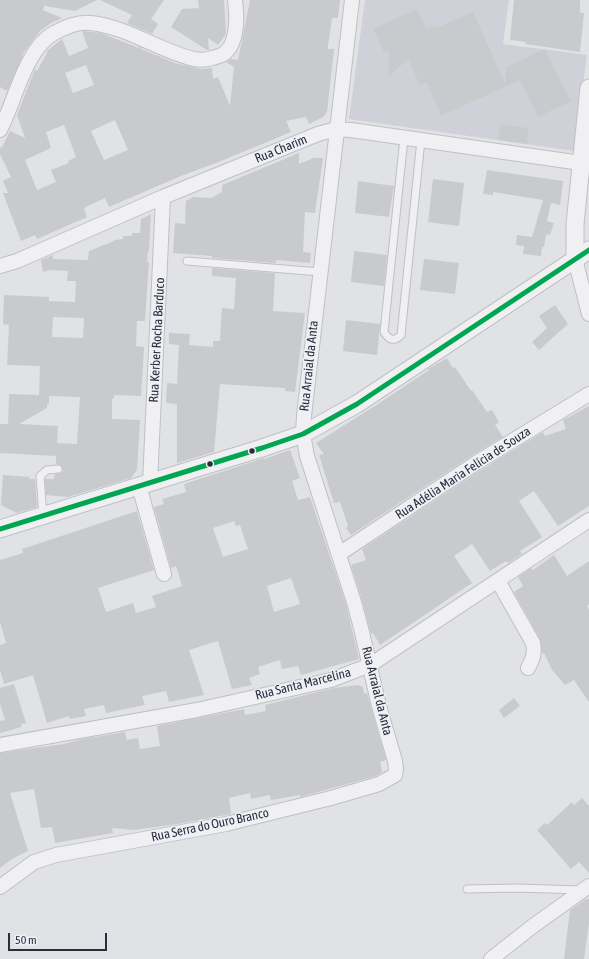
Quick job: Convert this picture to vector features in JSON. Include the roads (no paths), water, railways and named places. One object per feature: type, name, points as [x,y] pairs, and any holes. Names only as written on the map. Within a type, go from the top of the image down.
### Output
[{"type":"street","points":[[0,130],[36,50],[44,39],[54,33],[78,23],[90,22],[104,25],[182,55],[195,59],[207,60],[226,52],[231,43],[237,18],[235,0]]},
{"type":"street","name":"Rua Arraial da Anta","points":[[352,0],[336,129],[303,434],[307,456],[361,628],[390,746]]},
{"type":"street","points":[[589,88],[575,224],[575,259],[589,314]]},
{"type":"street","name":"Rua Charim","points":[[0,266],[18,261],[163,197],[312,136],[336,129],[581,163]]},
{"type":"street","name":"Rua Kerber Rocha Barduco","points":[[163,197],[145,484],[164,574]]},
{"type":"street","points":[[0,529],[303,434],[356,404],[589,250]]},
{"type":"street","name":"Rua Adélia Maria Felícia de Souza","points":[[338,554],[476,463],[589,394]]},
{"type":"street","name":"Rua Santa Marcelina","points":[[0,745],[204,708],[331,680],[370,665],[589,520]]},
{"type":"street","points":[[498,581],[533,643],[535,651],[534,659],[528,668]]},
{"type":"street","name":"Rua Serra do Ouro Branco","points":[[0,887],[34,862],[56,855],[226,824],[331,798],[379,784],[395,775],[396,769],[390,746]]},
{"type":"street","points":[[491,959],[533,926],[586,888]]},
{"type":"lane","points":[[404,138],[384,332],[391,340],[397,339],[401,334],[421,140]]},
{"type":"lane","points":[[187,261],[320,272]]},
{"type":"lane","points":[[43,516],[40,476],[47,470],[58,469]]},
{"type":"lane","points":[[466,890],[586,888]]}]
